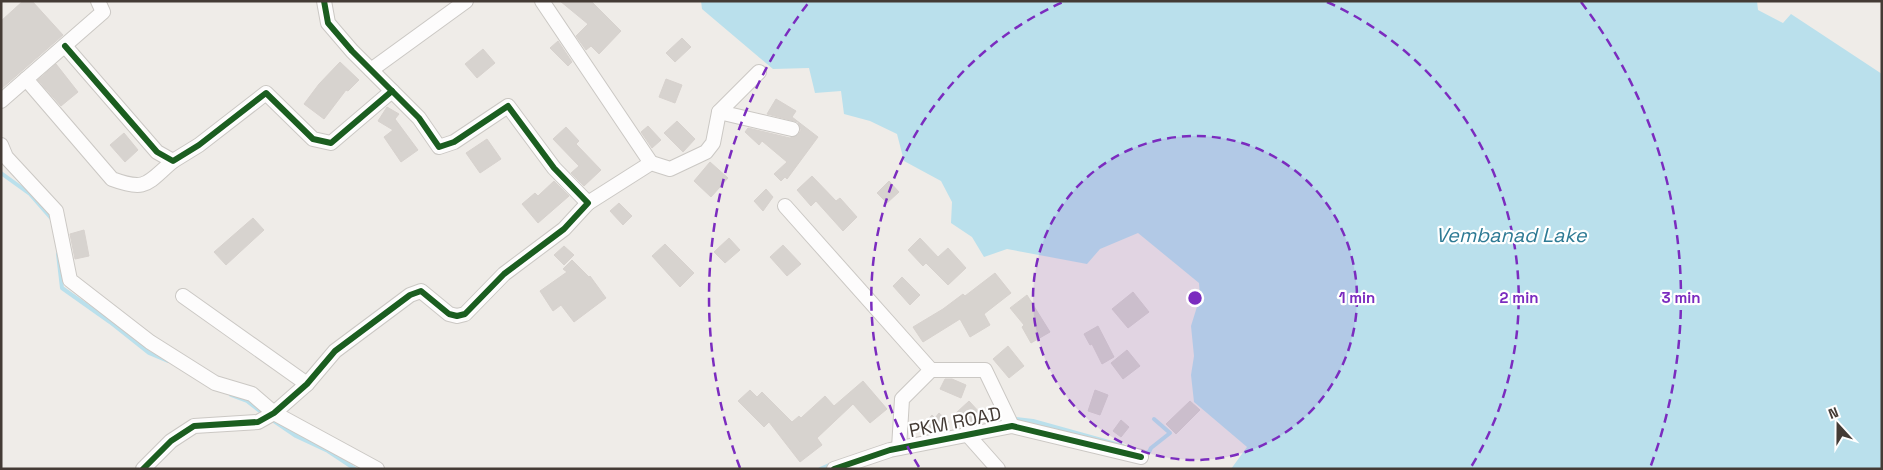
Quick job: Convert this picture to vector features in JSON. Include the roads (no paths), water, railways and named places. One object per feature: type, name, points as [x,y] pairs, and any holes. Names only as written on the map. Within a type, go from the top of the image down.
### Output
[{"type":"street","points":[[1,102],[103,12],[98,1]]},
{"type":"street","points":[[324,1],[328,23],[352,51],[419,118],[439,147],[454,142],[508,106],[554,168],[588,203]]},
{"type":"street","points":[[372,70],[466,1]]},
{"type":"street","points":[[542,1],[651,163],[670,169],[706,152],[713,143],[719,112],[759,72]]},
{"type":"street","points":[[65,46],[157,152],[172,161]]},
{"type":"street","points":[[26,79],[112,179],[130,186],[145,185],[172,161],[199,146],[266,93],[313,139],[331,143],[392,91]]},
{"type":"street","points":[[719,112],[792,129]]},
{"type":"street","points":[[1,145],[6,156],[56,211],[70,280],[150,342],[215,383],[252,394],[274,413],[377,469]]},
{"type":"street","points":[[143,469],[171,441],[194,426],[258,422],[274,413],[307,384],[335,352],[410,295],[421,291],[450,314],[457,316],[465,314],[504,274],[564,229],[588,203],[651,163]]},
{"type":"street","points":[[785,206],[932,370],[985,370],[1012,426]]},
{"type":"street","points":[[183,296],[307,384]]},
{"type":"street","name":"PKM ROAD","points":[[899,448],[902,399],[932,370]]},
{"type":"street","name":"PKM ROAD","points":[[830,468],[899,448],[1012,426],[1141,457]]},
{"type":"street","points":[[968,434],[998,469]]},
{"type":"water","name":"Vembanad Lake","points":[[701,1],[1757,1],[1758,10],[1783,23],[1791,14],[1882,74],[1882,469],[1231,469],[1247,447],[1194,402],[1191,375],[1194,356],[1191,326],[1200,297],[1199,283],[1138,233],[1100,249],[1087,264],[1007,249],[984,257],[972,237],[951,223],[952,202],[941,181],[904,161],[897,134],[870,121],[844,114],[841,91],[815,93],[809,68],[773,69],[702,9]]},
{"type":"waterway","points":[[1,173],[30,194],[51,218]]},
{"type":"waterway","points":[[58,254],[62,288],[149,353],[168,361]]},
{"type":"waterway","points":[[231,395],[247,401],[265,415]]},
{"type":"waterway","points":[[271,419],[296,436],[328,451],[355,469]]},
{"type":"waterway","points":[[988,424],[1005,419]]},
{"type":"waterway","points":[[1016,419],[1033,421],[1123,446]]},
{"type":"waterway","points":[[1144,453],[1149,452],[1151,448],[1170,433],[1154,419]]},
{"type":"waterway","points":[[820,469],[834,463]]}]
